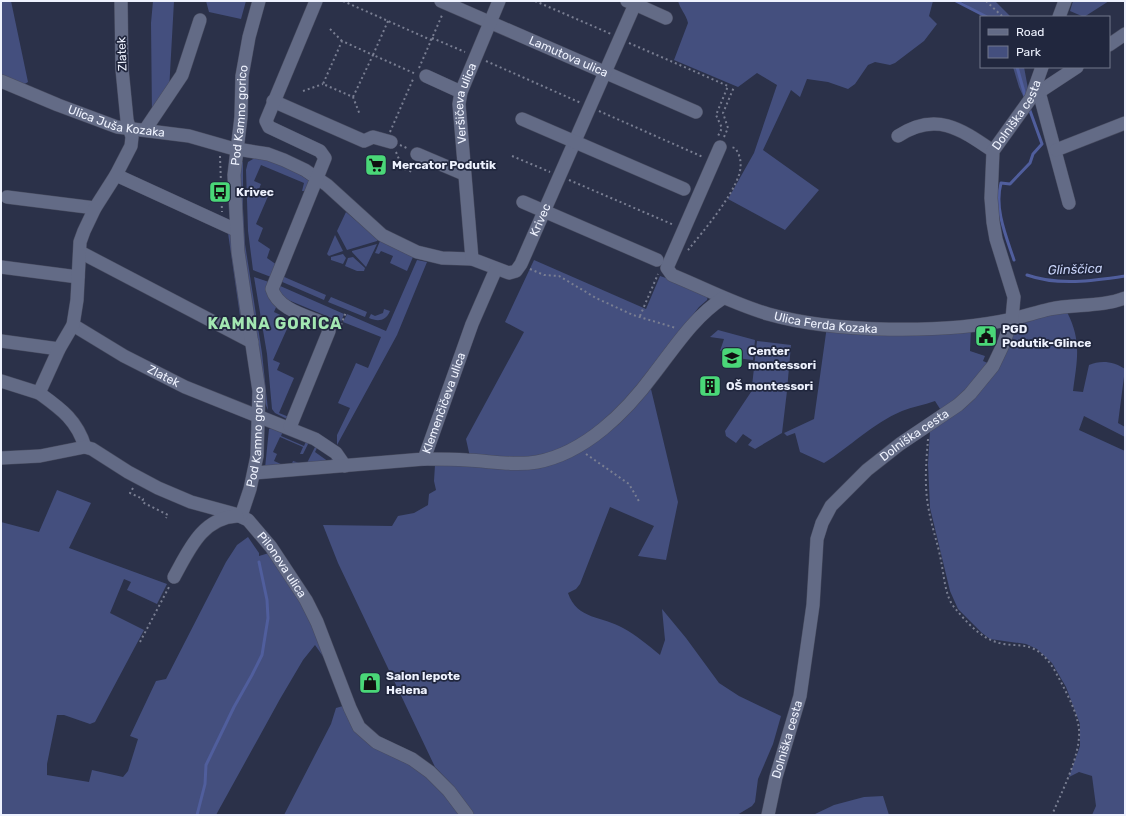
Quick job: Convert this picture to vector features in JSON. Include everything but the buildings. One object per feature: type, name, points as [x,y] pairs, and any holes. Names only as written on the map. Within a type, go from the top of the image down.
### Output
[{"type":"street","name":"Zlatek","points":[[40,393],[58,349],[72,326],[77,300],[80,252],[84,231],[95,208],[116,176],[131,146],[131,130],[127,120],[122,69],[121,1]]},
{"type":"street","name":"Pod Kamno gorico","points":[[241,516],[254,473],[259,440],[260,416],[259,391],[241,277],[234,194],[244,63],[259,1]]},
{"type":"street","points":[[290,427],[329,331],[326,324],[281,304],[274,296],[272,289],[325,162],[325,155],[320,151],[269,127],[266,121],[273,101],[316,1]]},
{"type":"street","name":"Lamutova ulica","points":[[441,1],[696,112]]},
{"type":"street","name":"Veršičeva ulica","points":[[472,259],[459,104],[461,92],[499,1]]},
{"type":"street","points":[[1059,16],[1065,1]]},
{"type":"street","name":"Krivec","points":[[522,264],[606,73],[620,39],[631,3],[666,18]]},
{"type":"street","points":[[146,130],[182,74],[200,20]]},
{"type":"street","points":[[1110,44],[1125,34]]},
{"type":"street","name":"Dolniška cesta","points":[[768,815],[776,777],[800,696],[814,605],[817,539],[822,523],[831,506],[867,470],[900,444],[929,426],[958,405],[980,384],[993,366],[1012,319],[1014,297],[996,239],[993,222],[991,198],[993,151],[997,143],[1032,98],[1042,68]]},
{"type":"street","points":[[1069,203],[1056,150],[1032,98],[1076,68]]},
{"type":"street","points":[[421,75],[461,92]]},
{"type":"street","name":"Ulica Juša Kozaka","points":[[1,81],[58,105],[131,130],[146,130],[189,136],[237,148]]},
{"type":"street","points":[[273,101],[364,141],[373,137],[391,142]]},
{"type":"street","points":[[522,119],[684,189]]},
{"type":"street","points":[[1056,150],[1125,124]]},
{"type":"street","points":[[898,136],[916,125],[947,125],[962,130],[993,151]]},
{"type":"street","name":"Ulica Ferda Kozaka","points":[[718,144],[667,268],[672,274],[723,298],[768,314],[792,319],[861,327],[930,328],[1012,319],[1033,313],[1076,305],[1114,302],[1125,298]]},
{"type":"street","points":[[237,148],[268,154],[284,160],[318,179],[382,235],[417,252],[442,258],[472,259],[508,273],[516,271],[522,264]]},
{"type":"street","points":[[417,154],[464,174]]},
{"type":"street","points":[[116,176],[236,230]]},
{"type":"street","points":[[7,197],[95,208]]},
{"type":"street","points":[[523,202],[659,264]]},
{"type":"street","points":[[80,252],[252,342]]},
{"type":"street","points":[[1,267],[78,277]]},
{"type":"street","name":"Klemenčičeva ulica","points":[[254,473],[424,459],[472,324],[496,269]]},
{"type":"street","points":[[1014,297],[1033,313]]},
{"type":"street","points":[[424,459],[502,463],[536,462],[561,455],[576,448],[614,418],[644,388],[700,315],[723,298]]},
{"type":"street","name":"Zlatek","points":[[72,326],[124,356],[185,387],[260,416]]},
{"type":"street","points":[[1,341],[58,349]]},
{"type":"street","points":[[1,381],[40,393],[69,416],[82,437],[85,447],[40,456],[1,458]]},
{"type":"street","points":[[260,416],[290,427],[323,443],[336,453],[345,466]]},
{"type":"street","name":"Pilonova ulica","points":[[85,447],[92,449],[128,472],[158,488],[190,502],[241,516],[254,526],[267,542],[306,600],[317,622],[353,716],[362,731],[376,742],[412,759],[427,769],[449,791],[467,815]]},
{"type":"street","points":[[174,577],[192,546],[206,528],[225,518],[241,516]]},
{"type":"path","points":[[343,1],[476,57],[708,159]]},
{"type":"path","points":[[535,1],[728,86],[716,115],[722,128],[718,144]]},
{"type":"path","points":[[986,1],[1002,16]]},
{"type":"path","points":[[353,97],[388,21]]},
{"type":"path","points":[[330,29],[342,41],[421,75]]},
{"type":"path","points":[[323,84],[342,41]]},
{"type":"path","points":[[303,91],[323,84],[353,97],[360,115]]},
{"type":"path","points":[[718,144],[728,128],[723,113],[734,87]]},
{"type":"path","points":[[391,142],[417,154]]},
{"type":"path","points":[[391,142],[403,169],[413,172]]},
{"type":"path","points":[[684,255],[717,211],[739,175],[740,154],[735,148],[718,144]]},
{"type":"path","name":"Pod Kamno gorico","points":[[221,152],[220,188],[223,214]]},
{"type":"path","points":[[512,156],[678,227]]},
{"type":"path","points":[[522,264],[544,275],[559,276],[596,298],[655,323],[687,332]]},
{"type":"path","points":[[640,316],[659,264]]},
{"type":"path","points":[[341,325],[346,312]]},
{"type":"path","points":[[929,426],[926,483],[929,511],[948,592],[953,606],[980,634],[989,640],[1004,644],[1022,645],[1034,649],[1043,656],[1050,663],[1059,678],[1076,715],[1078,729],[1076,754],[1052,815]]},
{"type":"path","points":[[576,448],[629,484],[640,503]]},
{"type":"path","points":[[132,489],[130,493],[143,500],[142,502],[168,515],[166,518]]},
{"type":"path","points":[[140,642],[174,577]]},
{"type":"green space","points":[[1,1],[11,1],[28,82],[23,85],[1,78]]},
{"type":"green space","points":[[153,1],[174,1],[169,91],[152,116],[151,23]]},
{"type":"green space","points":[[206,1],[246,1],[241,19],[209,12]]},
{"type":"green space","points":[[678,1],[933,1],[929,16],[937,24],[924,41],[895,63],[890,65],[875,62],[868,65],[855,84],[848,89],[828,82],[807,79],[800,97],[791,90],[763,150],[819,190],[785,230],[728,199],[754,153],[777,85],[757,73],[738,87],[674,60],[688,23]]},
{"type":"green space","points":[[960,1],[995,1],[1010,16],[984,16]]},
{"type":"green space","points":[[1073,1],[1109,1],[1086,16],[1070,11]]},
{"type":"green space","points":[[1013,68],[1024,68],[1029,94],[1024,98]]},
{"type":"green space","points":[[253,159],[267,160],[283,166],[299,174],[310,182],[307,191],[302,191],[304,183],[261,165],[254,181],[261,184],[259,189],[269,194],[256,224],[263,228],[258,241],[270,249],[267,258],[277,265],[271,277],[253,270],[248,231],[246,170],[248,162]]},
{"type":"green space","points":[[241,162],[243,162],[245,244],[262,353],[268,410],[265,403],[246,273],[239,171]]},
{"type":"green space","points":[[346,212],[378,239],[377,241],[347,250],[337,231]]},
{"type":"green space","points":[[228,233],[231,234],[242,311],[240,316]]},
{"type":"green space","points":[[335,235],[343,251],[329,256],[327,254]]},
{"type":"green space","points":[[380,241],[413,257],[407,271],[390,263],[393,256],[381,251],[379,254],[375,253]]},
{"type":"green space","points":[[377,244],[366,267],[352,252],[352,251]]},
{"type":"green space","points":[[343,254],[346,258],[343,264],[331,260],[331,257]]},
{"type":"green space","points":[[353,257],[365,268],[364,271],[357,271],[345,266],[348,258]]},
{"type":"green space","points":[[417,260],[427,262],[397,335],[337,445],[337,435],[350,408],[338,403],[356,363],[368,368],[381,337],[343,322],[347,314],[386,331]]},
{"type":"green space","points":[[534,260],[646,309],[660,276],[708,296],[707,300],[699,307],[647,375],[626,399],[604,420],[580,438],[556,452],[531,458],[508,459],[470,457],[466,439],[524,332],[505,322]]},
{"type":"green space","points":[[282,276],[326,295],[324,300],[280,281]]},
{"type":"green space","points":[[254,277],[269,282],[277,305],[274,312],[291,320],[273,360],[280,363],[277,370],[294,378],[279,413],[289,417],[287,419],[275,413],[272,409],[267,354]]},
{"type":"green space","points":[[278,285],[344,314],[341,322],[281,297]]},
{"type":"green space","points":[[331,297],[367,312],[365,317],[328,302]]},
{"type":"green space","points":[[384,309],[390,311],[384,319],[376,320],[369,318],[371,314],[375,316],[383,313]]},
{"type":"green space","points":[[1067,312],[1072,322],[1077,342],[1077,360],[1073,391],[1083,392],[1089,365],[1093,363],[1107,362],[1116,364],[1125,369],[1118,423],[1125,427],[1125,437],[1084,416],[1079,430],[1125,451],[1124,815],[1092,815],[1096,806],[1092,776],[1079,772],[1069,777],[1080,746],[1080,724],[1066,687],[1052,663],[1037,649],[1026,644],[990,639],[958,609],[950,591],[930,508],[928,464],[930,431],[967,400],[1015,326],[1025,320]]},
{"type":"green space","points":[[827,326],[971,327],[970,351],[985,356],[983,361],[990,364],[977,383],[942,412],[935,401],[902,411],[881,422],[824,463],[800,452],[795,433],[787,436],[784,433],[814,419]]},
{"type":"green space","points":[[718,330],[755,340],[753,360],[736,358],[737,352],[720,351],[724,339],[710,337]]},
{"type":"green space","points":[[757,341],[791,345],[787,390],[752,386]]},
{"type":"green space","points":[[650,385],[678,502],[666,560],[638,556],[654,526],[610,507],[580,584],[576,589],[568,593],[572,602],[584,613],[623,628],[660,655],[665,640],[662,609],[686,638],[719,683],[739,696],[781,716],[773,744],[758,779],[755,802],[752,806],[737,815],[474,815],[452,785],[435,767],[338,563],[323,525],[392,526],[398,516],[414,513],[428,505],[429,494],[436,490],[434,481],[435,465],[567,458]]},
{"type":"green space","points":[[751,387],[787,391],[782,433],[755,449],[748,445],[752,440],[743,434],[736,443],[726,436],[725,431],[751,392]]},
{"type":"green space","points":[[274,427],[284,429],[281,436],[304,446],[307,439],[309,442],[303,454],[300,454],[303,447],[280,437],[273,452],[277,454],[274,461],[290,468],[293,461],[306,465],[316,445],[319,444],[315,452],[329,462],[335,456],[338,459],[337,462],[330,465],[268,470],[265,468],[269,429]]},
{"type":"green space","points":[[57,490],[91,503],[69,548],[167,584],[157,604],[127,590],[131,582],[124,579],[110,613],[144,630],[95,722],[90,724],[64,715],[57,715],[47,764],[47,775],[89,782],[92,770],[123,777],[128,771],[138,739],[130,736],[156,681],[166,679],[226,562],[237,545],[248,537],[259,553],[259,556],[269,553],[303,604],[327,662],[315,645],[303,660],[280,699],[216,815],[1,815],[1,522],[39,532]]},
{"type":"green space","points":[[343,706],[440,789],[461,815],[284,815],[331,724],[336,708]]},
{"type":"green space","points":[[883,796],[889,815],[813,815],[834,805],[864,797]]},
{"type":"waterway","name":"Glinščica","points":[[956,1],[985,16]]},
{"type":"waterway","name":"Glinščica","points":[[1017,68],[1026,99]]},
{"type":"waterway","name":"Glinščica","points":[[1014,260],[1002,222],[999,193],[1001,183],[1010,184],[1030,163],[1033,154],[1042,144],[1029,108]]},
{"type":"waterway","name":"Glinščica","points":[[1027,275],[1051,280],[1076,282],[1125,276]]},
{"type":"waterway","points":[[197,815],[205,784],[206,765],[234,707],[262,655],[268,618],[267,600],[259,562]]},
{"type":"place","name":"Mercator Podutik","points":[[376,165]]},
{"type":"place","name":"Krivec","points":[[220,192]]},
{"type":"place","name":"PGD Podutik-Glince","points":[[986,336]]},
{"type":"place","name":"Center montessori","points":[[732,358]]},
{"type":"place","name":"OŠ montessori","points":[[710,386]]},
{"type":"place","name":"Salon lepote Helena","points":[[370,683]]},
{"type":"district","name":"KAMNA GORICA","points":[[275,323]]}]
